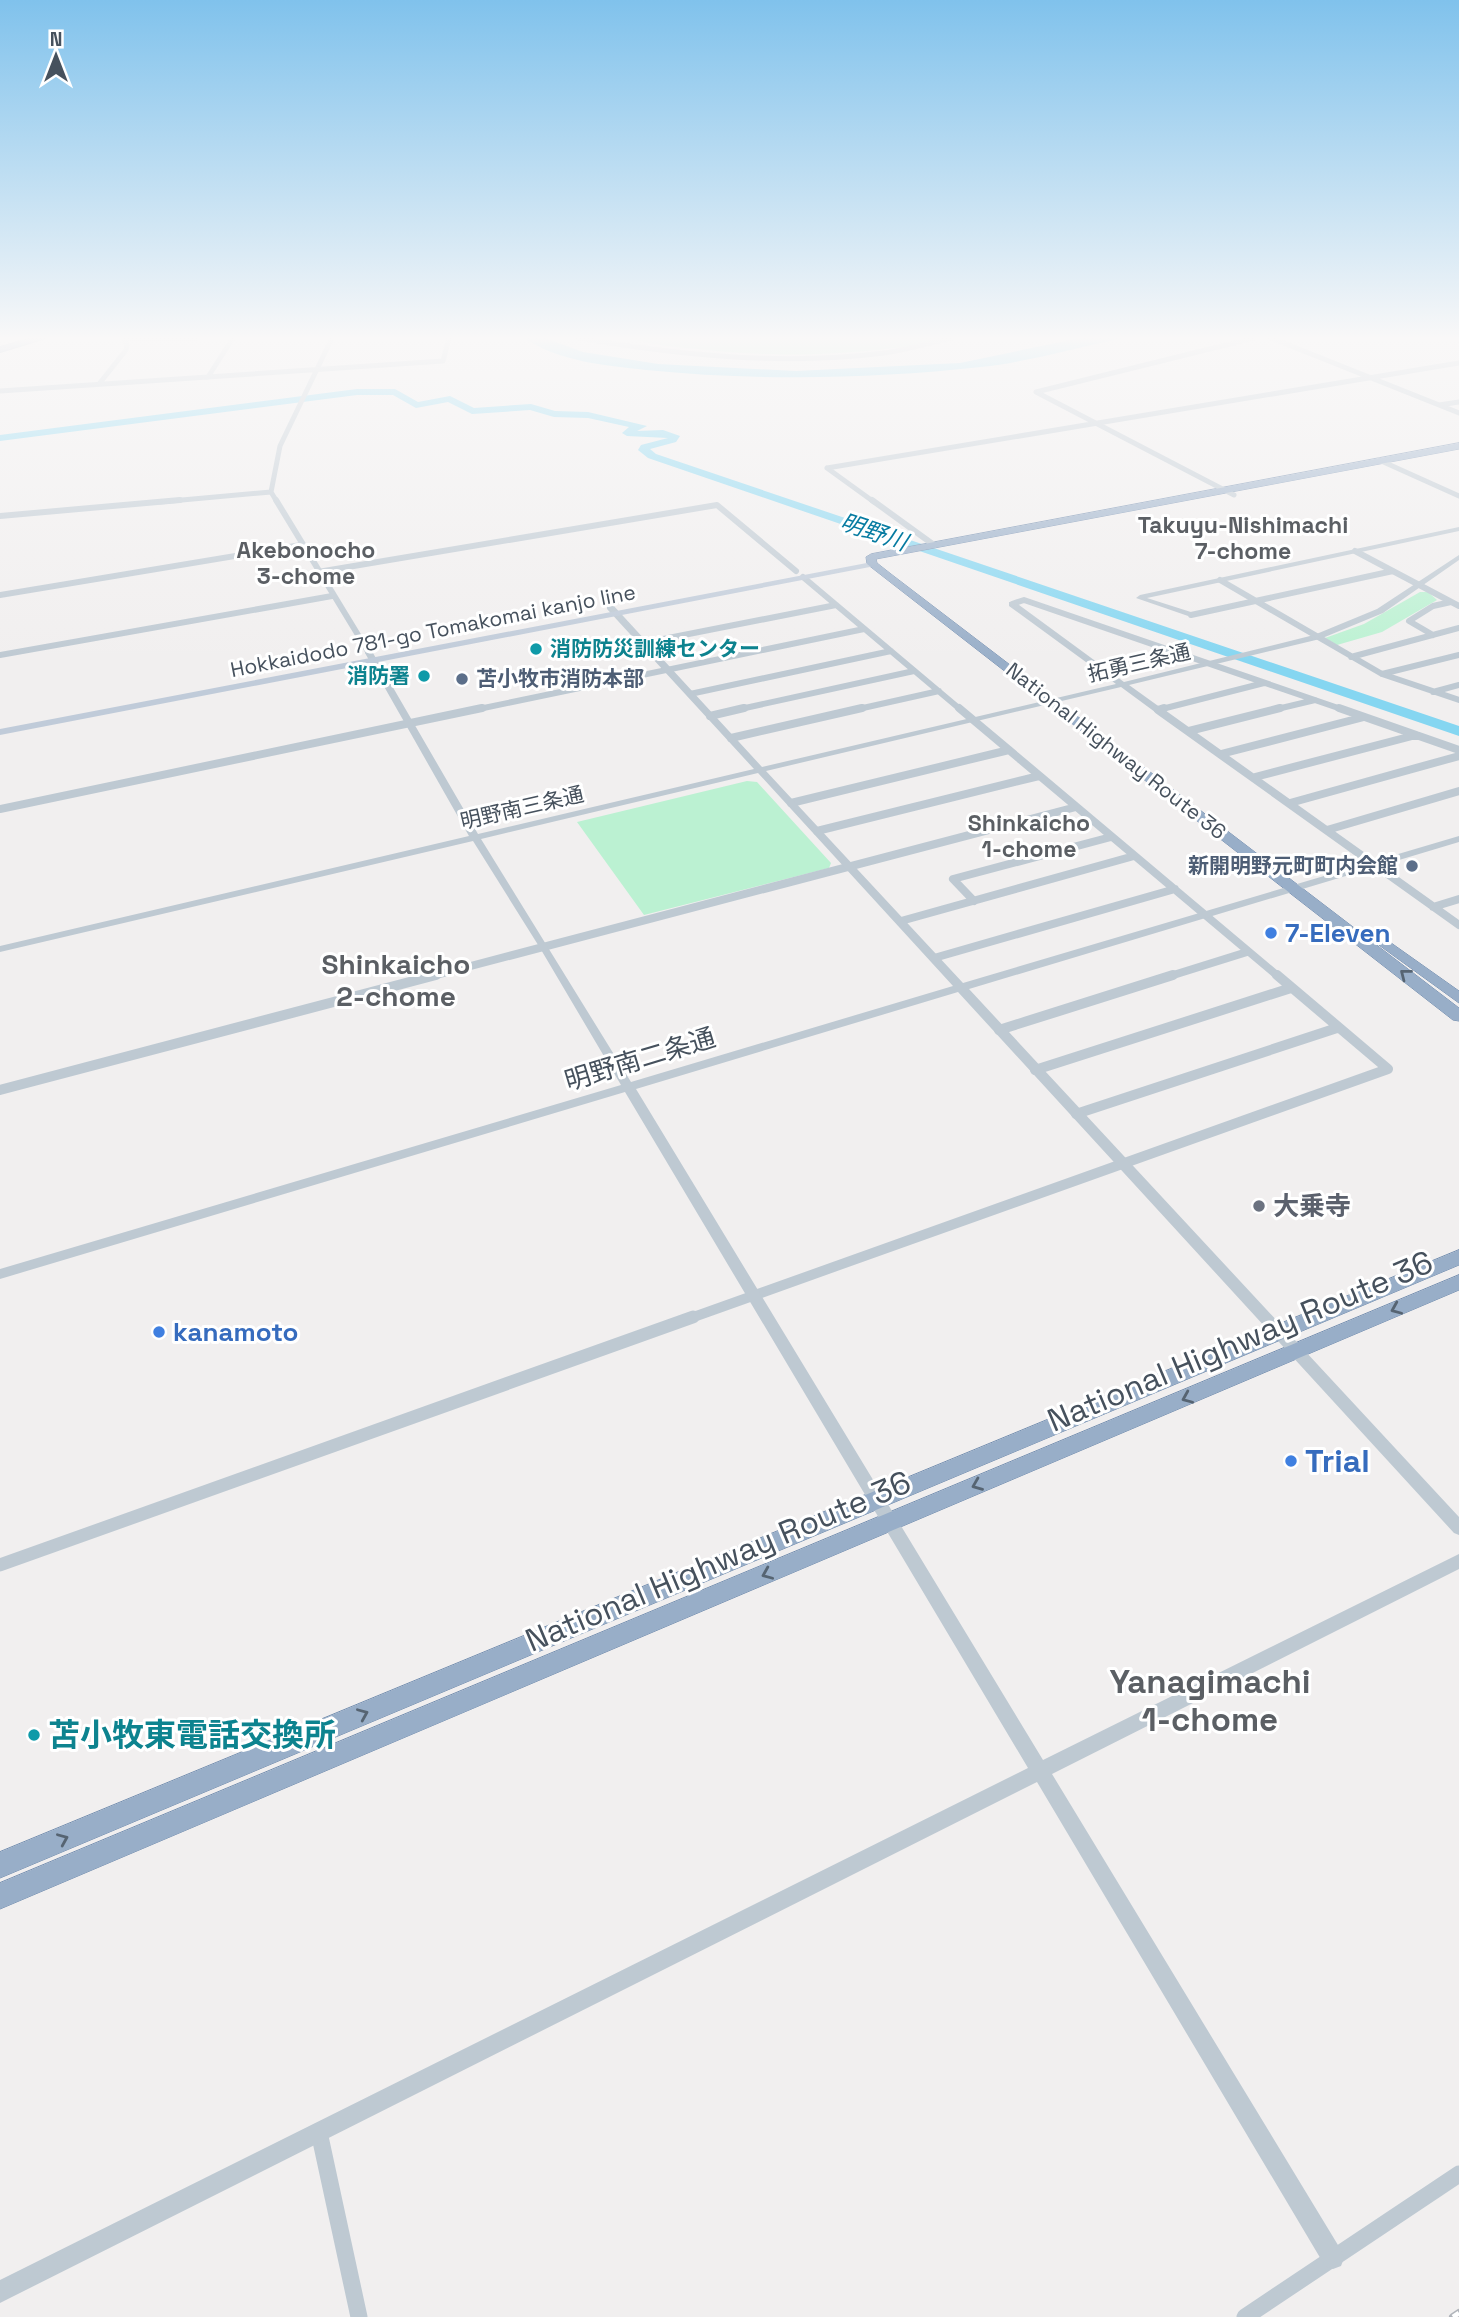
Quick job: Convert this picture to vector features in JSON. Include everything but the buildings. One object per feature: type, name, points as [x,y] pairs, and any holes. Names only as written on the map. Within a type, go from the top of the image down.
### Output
[{"type":"highway","points":[[1230,493],[1379,460],[1458,446]]},
{"type":"highway","points":[[872,560],[884,561],[931,549],[1459,451]]},
{"type":"highway","points":[[872,560],[912,549],[931,549]]},
{"type":"highway","name":"National Highway Route 36","points":[[872,560],[1299,886],[1459,1016]]},
{"type":"highway","name":"National Highway Route 36","points":[[884,561],[1058,700]]},
{"type":"highway","name":"National Highway Route 36","points":[[1299,886],[1459,998]]},
{"type":"highway","name":"National Highway Route 36","points":[[0,1865],[1459,1256]]},
{"type":"highway","name":"National Highway Route 36","points":[[0,1896],[1459,1282]]},
{"type":"main road","name":"Hokkaidodo 781-go Tomakomai kanjo line","points":[[0,732],[872,560]]},
{"type":"main road","name":"Hokkaidodo 781-go Tomakomai kanjo line","points":[[0,723],[371,657]]},
{"type":"street","points":[[280,446],[271,492],[301,545],[371,657],[475,837],[545,948],[891,1521],[1333,2258]]},
{"type":"street","points":[[931,549],[827,468],[961,446]]},
{"type":"street","points":[[1139,446],[1230,493]]},
{"type":"street","points":[[1379,460],[1459,496]]},
{"type":"street","points":[[0,516],[271,492]]},
{"type":"street","points":[[0,1564],[1388,1069],[717,505],[318,572]]},
{"type":"street","points":[[1393,571],[1191,615],[1140,597],[1459,529]]},
{"type":"street","points":[[0,595],[301,545]]},
{"type":"street","points":[[1355,551],[1457,603]]},
{"type":"street","points":[[1317,637],[1380,611],[1459,558]]},
{"type":"street","points":[[1220,580],[1382,674],[1459,700]]},
{"type":"street","points":[[0,654],[332,596]]},
{"type":"street","points":[[1012,604],[1024,600],[1459,750]]},
{"type":"street","points":[[1433,635],[1409,621],[1433,606],[1457,603]]},
{"type":"street","points":[[1012,604],[1459,925]]},
{"type":"street","points":[[643,643],[836,605]]},
{"type":"street","points":[[613,610],[1459,1528]]},
{"type":"street","points":[[1351,657],[1459,628]]},
{"type":"street","points":[[0,809],[864,629]]},
{"type":"street","name":"拓勇三条通","points":[[1058,700],[1317,637]]},
{"type":"street","points":[[690,694],[891,651]]},
{"type":"street","points":[[1382,674],[1459,655]]},
{"type":"street","points":[[710,716],[914,671]]},
{"type":"street","points":[[1158,710],[1267,683]]},
{"type":"street","points":[[1433,692],[1459,685]]},
{"type":"street","points":[[731,738],[939,691]]},
{"type":"street","points":[[1189,731],[1315,699]]},
{"type":"street","name":"明野南三条通","points":[[0,948],[1058,700]]},
{"type":"street","points":[[1221,754],[1364,717]]},
{"type":"street","points":[[1255,777],[1416,735]]},
{"type":"street","points":[[791,803],[1009,750]]},
{"type":"street","points":[[1290,803],[1459,756]]},
{"type":"street","points":[[817,831],[1039,776]]},
{"type":"street","points":[[1327,830],[1459,792]]},
{"type":"street","points":[[0,1090],[1076,807]]},
{"type":"street","points":[[974,901],[953,879],[1111,836]]},
{"type":"street","name":"明野南二条通","points":[[0,1274],[1459,839]]},
{"type":"street","points":[[901,921],[1134,856]]},
{"type":"street","points":[[934,958],[1175,889]]},
{"type":"street","points":[[1433,907],[1459,899]]},
{"type":"street","points":[[999,1030],[1247,952]]},
{"type":"street","points":[[1035,1070],[1291,988]]},
{"type":"street","points":[[1076,1114],[1337,1028]]},
{"type":"street","points":[[0,2292],[1459,1561]]},
{"type":"street","points":[[319,2132],[359,2317]]},
{"type":"street","points":[[1245,2317],[1459,2174]]},
{"type":"green space","points":[[1420,592],[1428,592],[1437,600],[1382,632],[1337,645],[1325,638],[1364,624]]},
{"type":"green space","points":[[747,781],[757,782],[831,863],[829,868],[644,915],[577,822]]},
{"type":"waterway","name":"明野川","points":[[648,446],[644,450],[652,456],[1459,731]]},
{"type":"railway","points":[[1453,2317],[1459,2313]]},
{"type":"place","name":"消防防災訓練センター","points":[[536,649]]},
{"type":"place","name":"消防署","points":[[424,676]]},
{"type":"place","name":"苫小牧市消防本部","points":[[462,679]]},
{"type":"place","name":"新開明野元町町内会館","points":[[1412,866]]},
{"type":"place","name":"7-Eleven","points":[[1271,933]]},
{"type":"place","name":"大乗寺","points":[[1259,1206]]},
{"type":"place","name":"kanamoto","points":[[159,1332]]},
{"type":"place","name":"Trial","points":[[1291,1461]]},
{"type":"place","name":"苫小牧東電話交換所","points":[[34,1735]]},
{"type":"district","name":"Takuyu-Nishimachi 7-chome","points":[[1243,538]]},
{"type":"district","name":"Akebonocho 3-chome","points":[[306,563]]},
{"type":"district","name":"Shinkaicho 1-chome","points":[[1029,836]]},
{"type":"district","name":"Shinkaicho 2-chome","points":[[396,980]]},
{"type":"district","name":"Yanagimachi 1-chome","points":[[1210,1700]]}]
